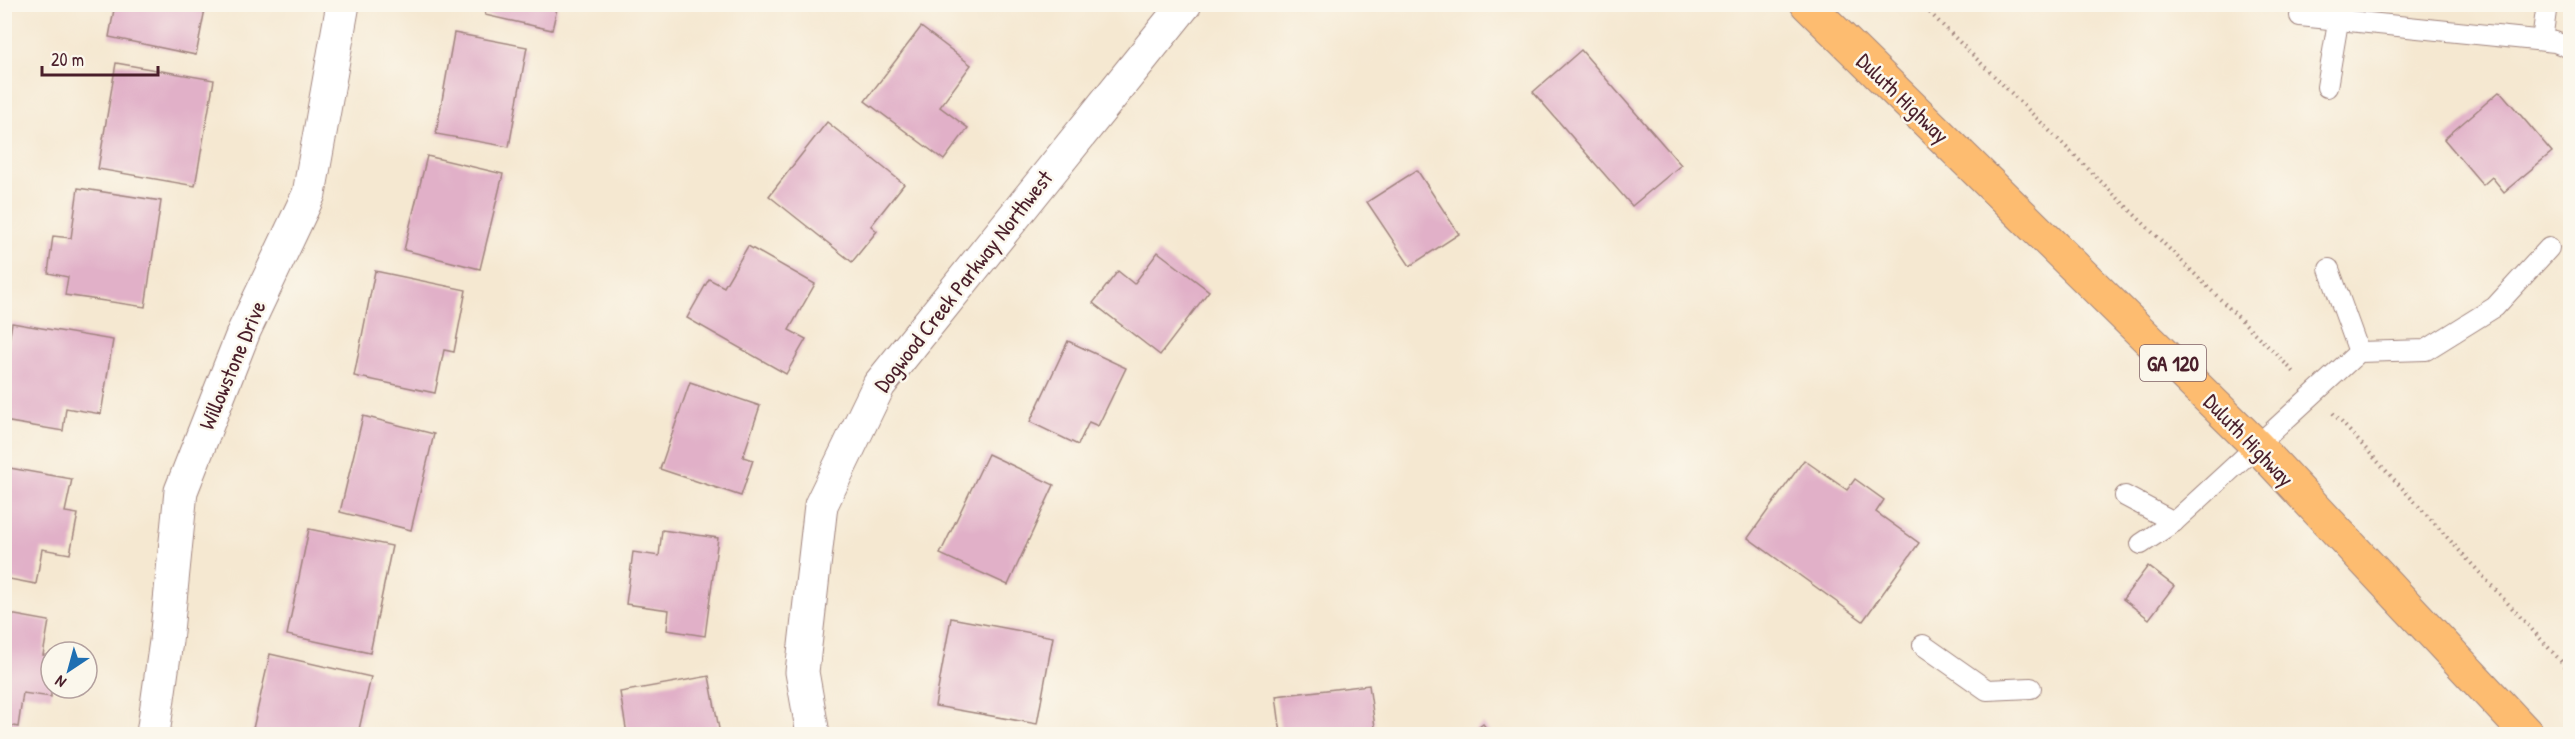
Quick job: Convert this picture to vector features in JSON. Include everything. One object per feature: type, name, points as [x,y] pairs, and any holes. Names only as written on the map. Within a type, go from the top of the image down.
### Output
[{"type":"main road","name":"Duluth Highway","points":[[1807,4],[2258,447],[2527,735]]},
{"type":"street","name":"Willowstone Drive","points":[[153,735],[166,641],[181,491],[244,331],[309,194],[344,4]]},
{"type":"street","name":"Dogwood Creek Parkway Northwest","points":[[813,735],[802,672],[821,505],[879,385],[1024,201],[1185,4]]},
{"type":"lane","points":[[2542,40],[2547,4]]},
{"type":"lane","points":[[2327,87],[2340,12]]},
{"type":"lane","points":[[2300,16],[2340,12],[2555,42],[2571,48]]},
{"type":"lane","points":[[2141,544],[2175,522],[2359,352],[2426,350],[2495,308],[2549,248]]},
{"type":"lane","points":[[2329,269],[2359,352]]},
{"type":"lane","points":[[2125,496],[2175,522]]},
{"type":"lane","points":[[1923,645],[1987,690],[2031,688]]},
{"type":"path","points":[[1921,4],[2314,393],[2571,671]]},
{"type":"building","points":[[115,4],[206,4],[196,55],[109,37]]},
{"type":"building","points":[[487,4],[558,4],[552,30],[485,15]]},
{"type":"building","points":[[988,4],[1002,4],[997,11]]},
{"type":"building","points":[[921,27],[971,65],[940,107],[968,128],[944,160],[865,101]]},
{"type":"building","points":[[454,33],[527,47],[509,147],[436,134]]},
{"type":"building","points":[[1581,50],[1681,165],[1632,206],[1533,92]]},
{"type":"building","points":[[116,63],[214,80],[195,186],[98,169]]},
{"type":"building","points":[[2500,91],[2552,152],[2504,192],[2492,177],[2483,185],[2444,139]]},
{"type":"building","points":[[827,122],[904,184],[871,226],[877,231],[852,262],[769,196]]},
{"type":"building","points":[[427,156],[503,174],[480,269],[404,250]]},
{"type":"building","points":[[1417,170],[1459,234],[1410,266],[1367,202]]},
{"type":"building","points":[[78,188],[161,201],[145,307],[65,295],[68,277],[48,273],[53,236],[71,238]]},
{"type":"building","points":[[748,246],[815,284],[789,330],[806,339],[786,374],[687,318],[709,279],[724,287]]},
{"type":"building","points":[[1158,252],[1209,291],[1160,355],[1093,303],[1118,271],[1134,284]]},
{"type":"building","points":[[375,271],[466,290],[454,352],[444,350],[435,393],[354,376]]},
{"type":"building","points":[[12,323],[113,340],[101,414],[66,408],[63,431],[4,421],[4,371]]},
{"type":"building","points":[[1068,341],[1126,368],[1098,426],[1089,422],[1078,445],[1030,422]]},
{"type":"building","points":[[690,382],[760,406],[743,457],[753,460],[741,496],[660,469]]},
{"type":"building","points":[[363,416],[434,434],[411,530],[340,512]]},
{"type":"building","points":[[988,454],[1054,485],[1008,585],[940,554]]},
{"type":"building","points":[[1804,460],[1847,490],[1855,479],[1884,500],[1876,512],[1919,543],[1863,621],[1748,538]]},
{"type":"building","points":[[4,467],[72,479],[65,512],[78,514],[70,554],[42,549],[36,584],[4,578]]},
{"type":"building","points":[[309,529],[392,546],[370,653],[287,635]]},
{"type":"building","points":[[662,530],[718,538],[705,636],[667,630],[669,610],[626,604],[633,552],[659,556]]},
{"type":"building","points":[[2148,566],[2174,586],[2149,619],[2123,599]]},
{"type":"building","points":[[4,613],[49,621],[46,640],[39,640],[39,695],[23,693],[18,727],[4,724]]},
{"type":"building","points":[[951,618],[1053,637],[1037,724],[935,706]]},
{"type":"building","points":[[270,654],[371,677],[358,734],[252,733]]},
{"type":"building","points":[[709,676],[720,734],[627,734],[620,692]]},
{"type":"building","points":[[1369,685],[1376,734],[1281,734],[1276,696]]},
{"type":"building","points":[[1483,724],[1491,734],[1470,734]]}]
